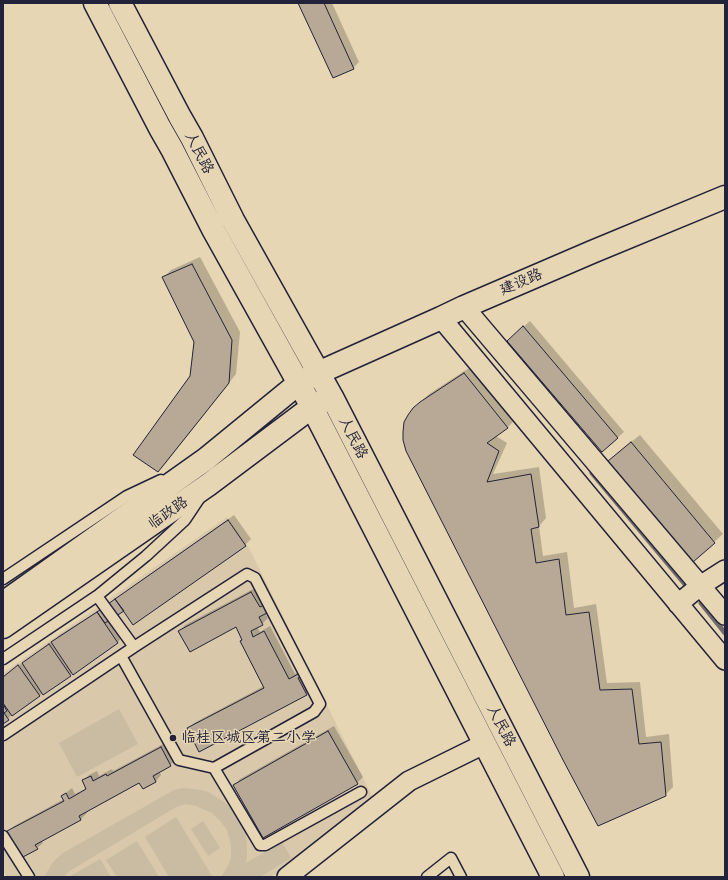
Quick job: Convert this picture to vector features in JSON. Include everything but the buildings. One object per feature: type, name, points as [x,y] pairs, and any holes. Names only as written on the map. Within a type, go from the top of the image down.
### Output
[{"type":"main road","name":"人民路","points":[[95,3],[214,231],[312,407],[553,877]]},
{"type":"main road","name":"人民路","points":[[120,3],[192,138],[233,220],[332,397],[578,877]]},
{"type":"main road","name":"建设路","points":[[318,373],[464,307],[725,197]]},
{"type":"main road","name":"临政路","points":[[3,603],[206,459],[299,383],[318,373]]},
{"type":"main road","name":"临政路","points":[[3,627],[208,485],[312,407],[332,397]]},
{"type":"street","points":[[464,307],[725,615]]},
{"type":"street","points":[[441,318],[725,660]]},
{"type":"street","points":[[678,604],[700,586],[725,570]]},
{"type":"street","points":[[287,877],[409,781],[484,744]]},
{"type":"lane","points":[[3,579],[127,496],[206,459]]},
{"type":"lane","points":[[3,658],[98,596],[146,556],[185,520],[208,485]]},
{"type":"lane","points":[[3,735],[134,647],[247,574],[255,578],[320,704],[314,712],[214,768],[178,760],[121,656]]},
{"type":"lane","points":[[98,596],[134,647]]},
{"type":"lane","points":[[214,768],[260,846],[265,845],[361,792]]},
{"type":"lane","points":[[3,836],[29,877]]},
{"type":"lane","points":[[427,877],[451,858],[461,877]]},
{"type":"shaded area","name":"临桂区城区第二小学","points":[[227,517],[249,548],[375,802],[271,877],[7,877],[3,871],[3,673]]},
{"type":"shaded area","points":[[119,709],[138,744],[77,777],[59,743]]},
{"type":"shaded area","points":[[183,788],[208,792],[223,801],[237,814],[246,832],[246,863],[282,842],[291,858],[260,877],[221,877],[228,866],[231,857],[231,845],[227,830],[212,813],[196,806],[186,804],[176,807],[68,872],[64,877],[44,877],[53,862],[63,853],[174,790]]},
{"type":"shaded area","points":[[176,817],[212,876],[211,877],[169,877],[145,837]]},
{"type":"shaded area","points":[[203,821],[220,848],[208,856],[191,829]]},
{"type":"shaded area","points":[[137,841],[159,877],[117,877],[106,860]]},
{"type":"shaded area","points":[[100,859],[111,877],[69,877]]},
{"type":"waterway","points":[[592,473],[689,589]]},
{"type":"waterway","points":[[701,603],[725,633]]},
{"type":"place","name":"临桂区城区第二小学","points":[[173,738]]}]
